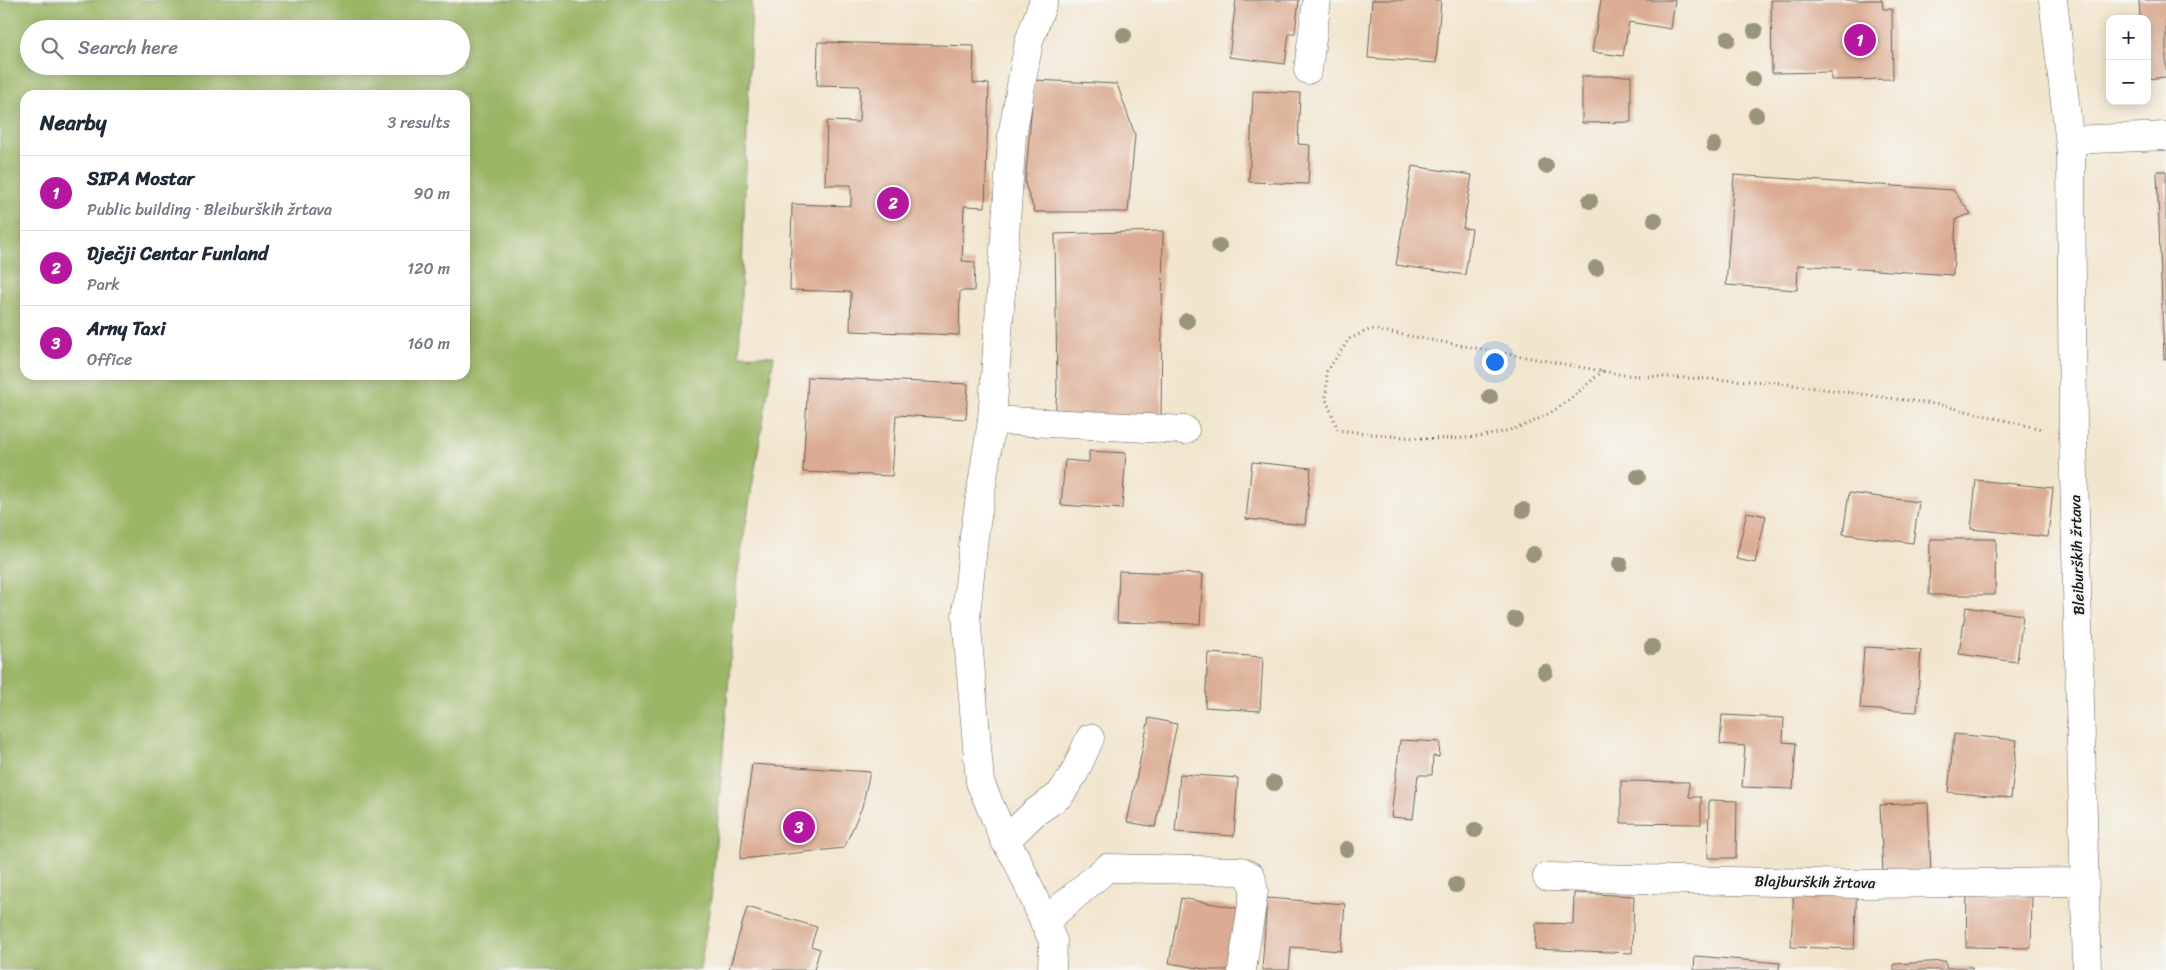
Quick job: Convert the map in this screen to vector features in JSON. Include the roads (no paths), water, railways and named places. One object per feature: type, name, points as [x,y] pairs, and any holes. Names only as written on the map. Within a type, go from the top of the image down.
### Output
[{"type":"street","points":[[1044,0],[1029,41],[1012,136],[992,420],[974,536],[966,615],[980,782],[1005,841],[1016,858],[1053,941],[1052,970]]},
{"type":"street","points":[[1308,70],[1317,0]]},
{"type":"street","name":"Bleiburških žrtava","points":[[2053,0],[2070,140],[2073,436],[2087,970]]},
{"type":"street","points":[[2070,140],[2166,136]]},
{"type":"street","points":[[992,420],[1184,430]]},
{"type":"street","points":[[1005,841],[1034,813],[1060,795],[1075,772],[1090,738]]},
{"type":"street","points":[[1044,922],[1107,868],[1241,871],[1252,876],[1254,891],[1242,970]]},
{"type":"street","name":"Blajburških žrtava","points":[[1547,877],[1859,884],[2084,882]]},
{"type":"place","name":"SIPA Mostar","points":[[1860,40]]},
{"type":"place","name":"Dječji Centar Funland","points":[[893,203]]},
{"type":"place","name":"Arny Taxi","points":[[799,827]]}]
